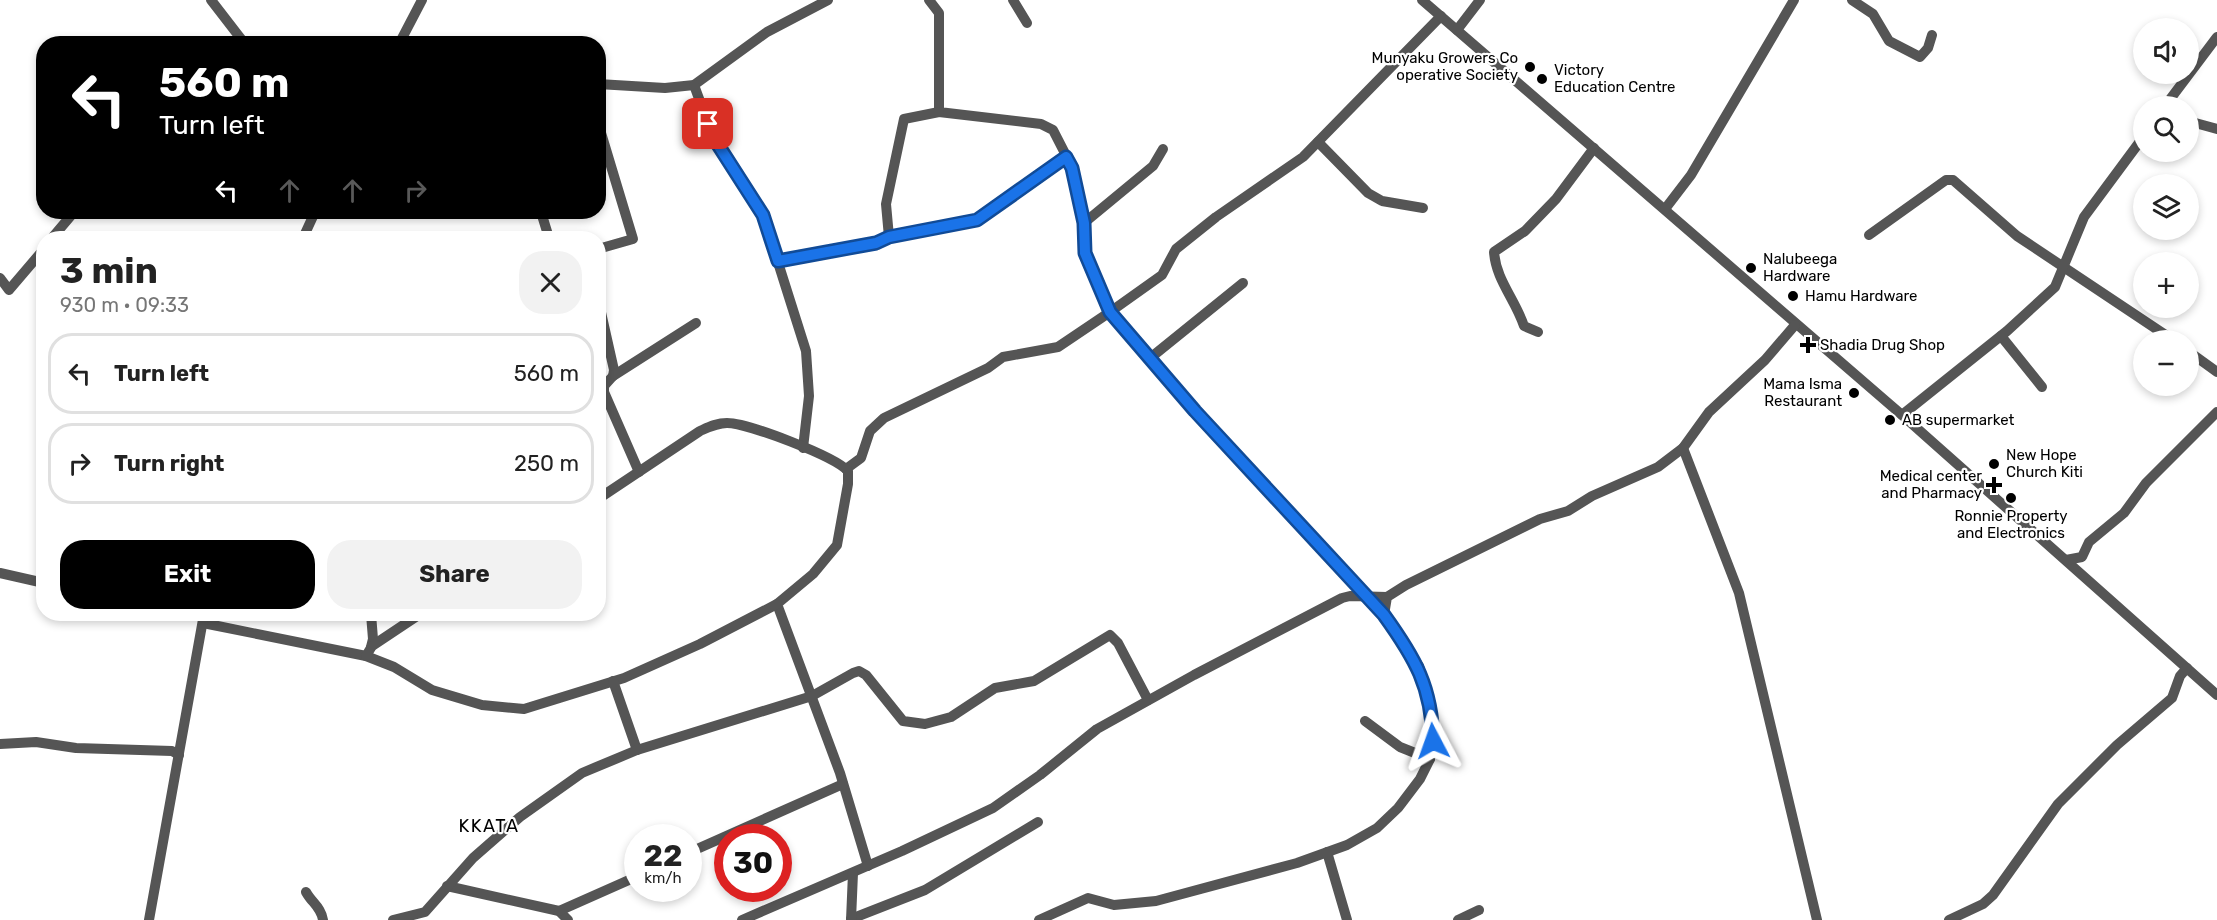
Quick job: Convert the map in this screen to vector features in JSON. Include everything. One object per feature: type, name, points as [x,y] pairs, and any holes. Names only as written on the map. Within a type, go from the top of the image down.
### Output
[{"type":"street","points":[[211,0],[239,36]]},
{"type":"street","points":[[403,36],[422,0]]},
{"type":"street","points":[[606,84],[665,88],[694,85],[767,32],[828,0]]},
{"type":"street","points":[[929,0],[939,13],[939,112]]},
{"type":"street","points":[[1013,0],[1027,23]]},
{"type":"street","points":[[1422,0],[1665,209],[1795,325],[1902,415],[2217,695]]},
{"type":"street","points":[[1456,30],[1480,0]]},
{"type":"street","points":[[1665,209],[1691,175],[1794,0]]},
{"type":"street","points":[[1852,0],[1873,14],[1889,41],[1914,55],[1920,57],[1928,48],[1932,35]]},
{"type":"street","points":[[846,469],[861,458],[870,431],[884,418],[988,368],[1009,354],[1058,347],[1162,275],[1176,249],[1216,217],[1294,164],[1441,16]]},
{"type":"street","points":[[2173,96],[2217,37]]},
{"type":"street","points":[[694,85],[713,137],[763,215],[806,351],[809,370],[803,448]]},
{"type":"street","points":[[889,237],[886,204],[904,119],[939,112],[1041,124],[1053,130],[1072,168],[1084,223],[1085,253],[1110,312],[1149,359],[1365,598],[1384,615],[1406,646],[1425,683],[1433,722],[1431,759],[1398,808],[1377,828],[1327,852],[1156,901],[1114,904],[1088,898],[1039,920]]},
{"type":"street","points":[[2199,124],[2217,129]]},
{"type":"street","points":[[1318,142],[1368,193],[1382,201],[1423,208]]},
{"type":"street","points":[[1538,332],[1524,326],[1518,307],[1496,269],[1494,252],[1525,231],[1556,199],[1594,148]]},
{"type":"street","points":[[1084,223],[1153,166],[1163,149]]},
{"type":"street","points":[[606,150],[633,239],[606,247]]},
{"type":"street","points":[[1902,415],[2001,336],[2055,287],[2065,268],[2073,238],[2084,217],[2133,151]]},
{"type":"street","points":[[778,261],[876,243],[889,237],[977,220],[1066,157]]},
{"type":"street","points":[[1869,235],[1946,180],[1953,180],[2017,236],[2158,330]]},
{"type":"street","points":[[58,231],[68,219]]},
{"type":"street","points":[[1,280],[9,290],[36,258]]},
{"type":"street","points":[[1149,359],[1243,283]]},
{"type":"street","points":[[606,384],[613,376],[696,323]]},
{"type":"street","points":[[742,920],[853,873],[993,808],[1040,775],[1084,737],[1148,700],[1342,598],[1350,596],[1387,597],[1406,585],[1540,519],[1568,511],[1592,496],[1658,467],[1683,448],[1709,412],[1765,360],[1795,325]]},
{"type":"street","points":[[2001,336],[2042,387]]},
{"type":"street","points":[[606,340],[613,376]]},
{"type":"street","points":[[2199,359],[2217,372]]},
{"type":"street","points":[[606,400],[639,472]]},
{"type":"street","points":[[2066,560],[2082,557],[2089,542],[2124,513],[2146,483],[2217,412]]},
{"type":"street","points":[[219,621],[368,651],[432,690],[482,705],[505,708],[537,706],[613,681],[700,644],[777,604],[813,574],[837,545],[849,476],[846,469],[836,461],[737,424],[718,424],[700,431],[606,494]]},
{"type":"street","points":[[1683,448],[1739,593],[1817,920]]},
{"type":"street","points":[[0,573],[36,581]]},
{"type":"street","points":[[1384,615],[1387,597]]},
{"type":"street","points":[[777,604],[843,784],[868,866]]},
{"type":"street","points":[[149,920],[203,621]]},
{"type":"street","points":[[368,651],[373,639],[372,621]]},
{"type":"street","points":[[368,651],[410,621]]},
{"type":"street","points":[[393,920],[425,912],[480,851],[520,817],[564,785],[597,765],[812,696],[853,673],[863,672],[903,721],[916,724],[933,723],[951,717],[995,688],[1034,681],[1110,635],[1118,643],[1148,700]]},
{"type":"street","points":[[1949,920],[1983,904],[1993,896],[2058,804],[2117,745],[2172,698],[2180,676],[2187,668]]},
{"type":"street","points":[[613,681],[638,750]]},
{"type":"street","points":[[1365,721],[1400,747],[1431,759]]},
{"type":"street","points":[[0,744],[36,742],[76,748],[172,751],[179,755]]},
{"type":"street","points":[[702,847],[843,784]]},
{"type":"street","points":[[853,873],[851,920],[925,890],[1038,822]]},
{"type":"street","points":[[1327,852],[1347,920]]},
{"type":"street","points":[[559,911],[624,882]]},
{"type":"street","points":[[447,886],[559,911],[568,920]]},
{"type":"street","points":[[306,892],[312,902],[320,907],[323,920]]},
{"type":"street","points":[[1458,920],[1479,910]]},
{"type":"place","name":"Munyaku Growers Co operative Society","points":[[1530,67]]},
{"type":"place","name":"Victory Education Centre","points":[[1542,79]]},
{"type":"place","name":"Nalubeega Hardware","points":[[1751,268]]},
{"type":"place","name":"Hamu Hardware","points":[[1793,296]]},
{"type":"place","name":"Shadia Drug Shop","points":[[1808,345]]},
{"type":"place","name":"Mama Isma Restaurant","points":[[1854,393]]},
{"type":"place","name":"AB supermarket","points":[[1890,420]]},
{"type":"place","name":"New Hope Church Kiti","points":[[1994,464]]},
{"type":"place","name":"Medical center and Pharmacy","points":[[1994,485]]},
{"type":"place","name":"Ronnie Property and Electronics","points":[[2011,498]]},
{"type":"district","name":"KKATA","points":[[489,826]]},
{"type":"route","points":[[708,124],[713,137],[763,215],[778,261],[876,243],[889,237],[977,220],[1066,157],[1072,168],[1084,223],[1085,253],[1110,312],[1195,411],[1365,598],[1384,615],[1419,666],[1433,722],[1433,741]]}]
